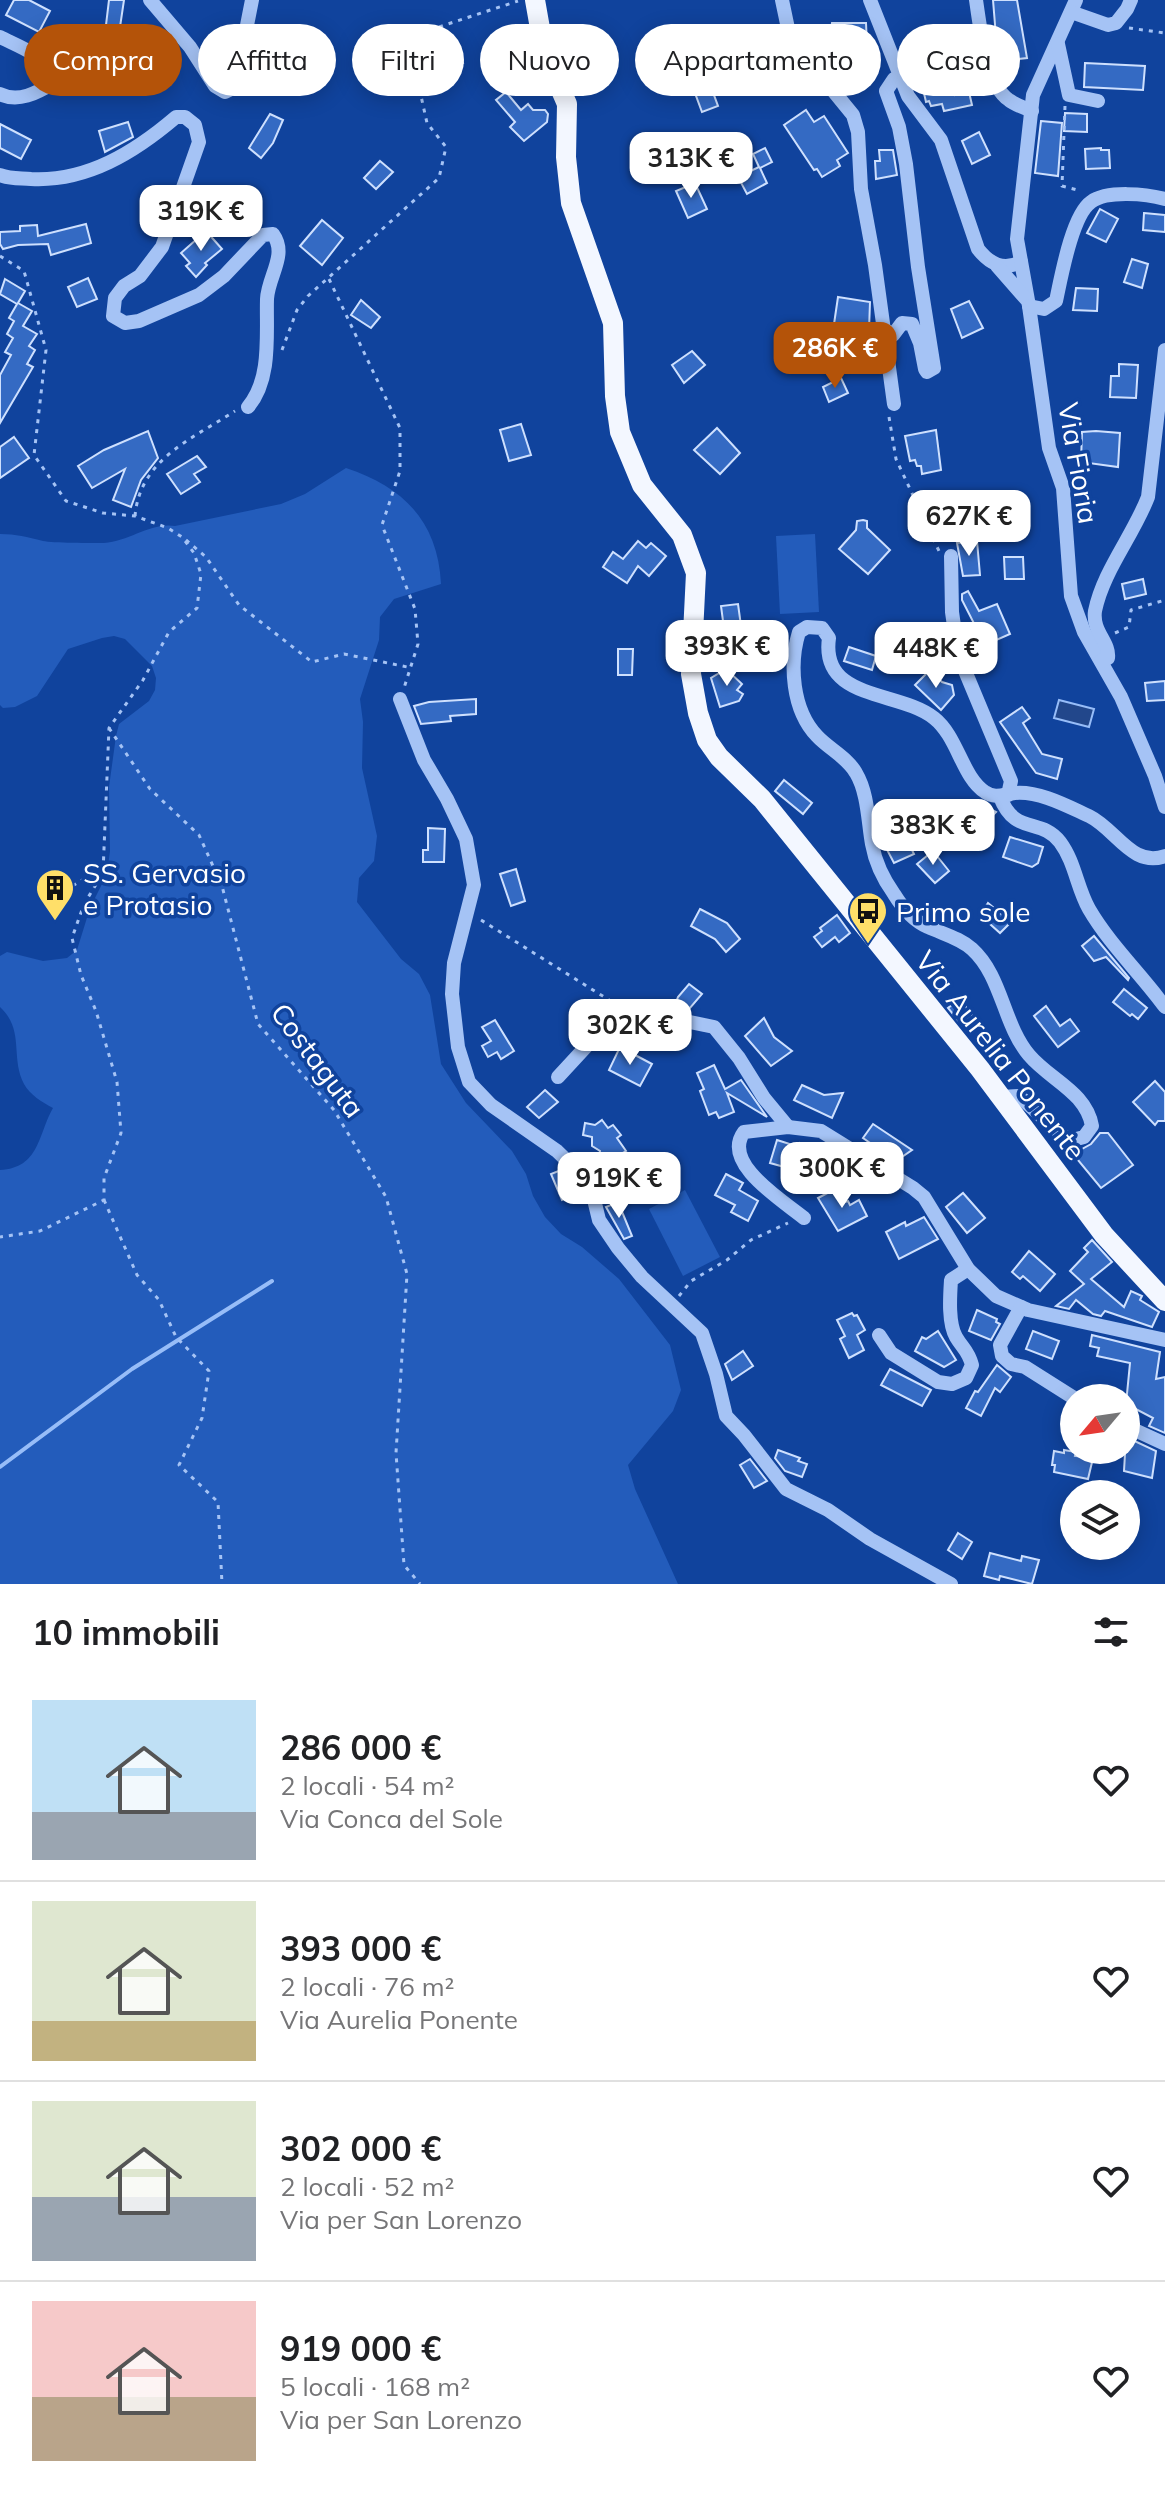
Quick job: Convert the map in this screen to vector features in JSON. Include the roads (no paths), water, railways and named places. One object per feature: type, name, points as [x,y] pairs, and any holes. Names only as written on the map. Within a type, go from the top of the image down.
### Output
[{"type":"main road","name":"Via Aurelia Ponente","points":[[536,8],[544,51],[567,104],[566,157],[571,203],[613,323],[615,396],[620,432],[642,485],[682,535],[696,573],[691,674],[707,740],[719,757],[762,799],[1001,1097],[1104,1235],[1165,1301]]},
{"type":"street","points":[[150,0],[190,47],[215,86],[225,92],[233,88],[236,81],[252,0]]},
{"type":"street","points":[[782,0],[790,38],[853,115],[858,132],[861,189],[894,404]]},
{"type":"street","points":[[870,0],[897,67]]},
{"type":"street","points":[[976,0],[995,81],[1007,100],[1032,111]]},
{"type":"street","points":[[1074,6],[1108,25],[1121,19],[1131,0]]},
{"type":"street","name":"Via Fioria","points":[[1074,6],[1033,95],[1017,239],[1049,448],[1063,488],[1071,596],[1084,632],[1121,697],[1165,807]]},
{"type":"street","points":[[0,37],[36,56],[49,65],[54,74],[53,83],[23,97],[0,94]]},
{"type":"street","points":[[1058,44],[1069,95],[1098,101]]},
{"type":"street","points":[[882,328],[893,335],[902,323],[912,324],[920,343],[923,365],[927,372],[934,368],[904,152],[886,91],[897,78]]},
{"type":"street","points":[[908,96],[941,140],[978,249],[1029,304],[1044,309],[1056,301],[1062,268],[1078,222],[1090,202],[1134,194],[1165,199]]},
{"type":"street","points":[[0,175],[48,180],[80,174],[122,157],[176,117],[185,117],[195,125],[199,142],[162,247],[140,276],[124,286],[115,298],[113,316],[125,323],[139,321],[199,295],[224,276],[263,235],[273,234],[278,243],[279,260],[267,297],[269,328],[253,402]]},
{"type":"street","points":[[997,266],[1012,266],[1021,262]]},
{"type":"street","points":[[1101,661],[1109,654],[1100,638],[1095,617],[1102,588],[1148,497],[1165,350]]},
{"type":"street","points":[[1152,467],[1165,440]]},
{"type":"street","points":[[951,556],[952,612],[958,654],[1011,781],[1004,796],[1005,810],[1024,826],[1047,829],[1060,842],[1087,905],[1101,928],[1165,1007]]},
{"type":"street","points":[[1001,1097],[1019,1096],[1069,1141],[1084,1137],[1092,1126],[1090,1112],[1063,1082],[1030,1056],[1012,1027],[985,963],[969,947],[925,926],[907,911],[882,874],[872,848],[858,775],[846,759],[813,732],[801,710],[795,686],[794,662],[799,632],[807,627],[822,628],[829,638],[827,651],[830,665],[839,678],[854,687],[933,717],[952,739],[977,785],[987,794],[1036,795],[1054,800],[1094,818],[1140,858],[1154,860],[1165,856]]},
{"type":"street","points":[[400,699],[424,760],[466,839],[474,885],[454,963],[452,994],[458,1047],[469,1082],[491,1105],[557,1151],[590,1183],[599,1220],[618,1248],[642,1277],[702,1333],[726,1416],[786,1489],[828,1510],[870,1539],[951,1584]]},
{"type":"street","points":[[558,1077],[606,1025],[633,1016],[670,1018],[714,1027],[788,1127]]},
{"type":"street","points":[[804,1218],[744,1166],[737,1149],[738,1140],[744,1132],[788,1127],[821,1131],[913,1188],[924,1197],[968,1269],[996,1296],[1021,1307],[1165,1340]]},
{"type":"street","points":[[879,1335],[891,1353],[938,1382],[952,1384],[966,1378],[972,1365],[968,1349],[955,1336],[949,1308],[951,1280],[968,1269]]},
{"type":"street","points":[[1021,1307],[1000,1345],[1002,1356],[1011,1364],[1025,1367],[1060,1388]]},
{"type":"street","points":[[1140,1432],[1165,1444]]},
{"type":"waterway","points":[[0,1467],[132,1369],[272,1281]]},
{"type":"place","name":"SS. Gervasio e Protasio","points":[[55,922]]},
{"type":"place","name":"Primo sole","points":[[868,945]]}]
